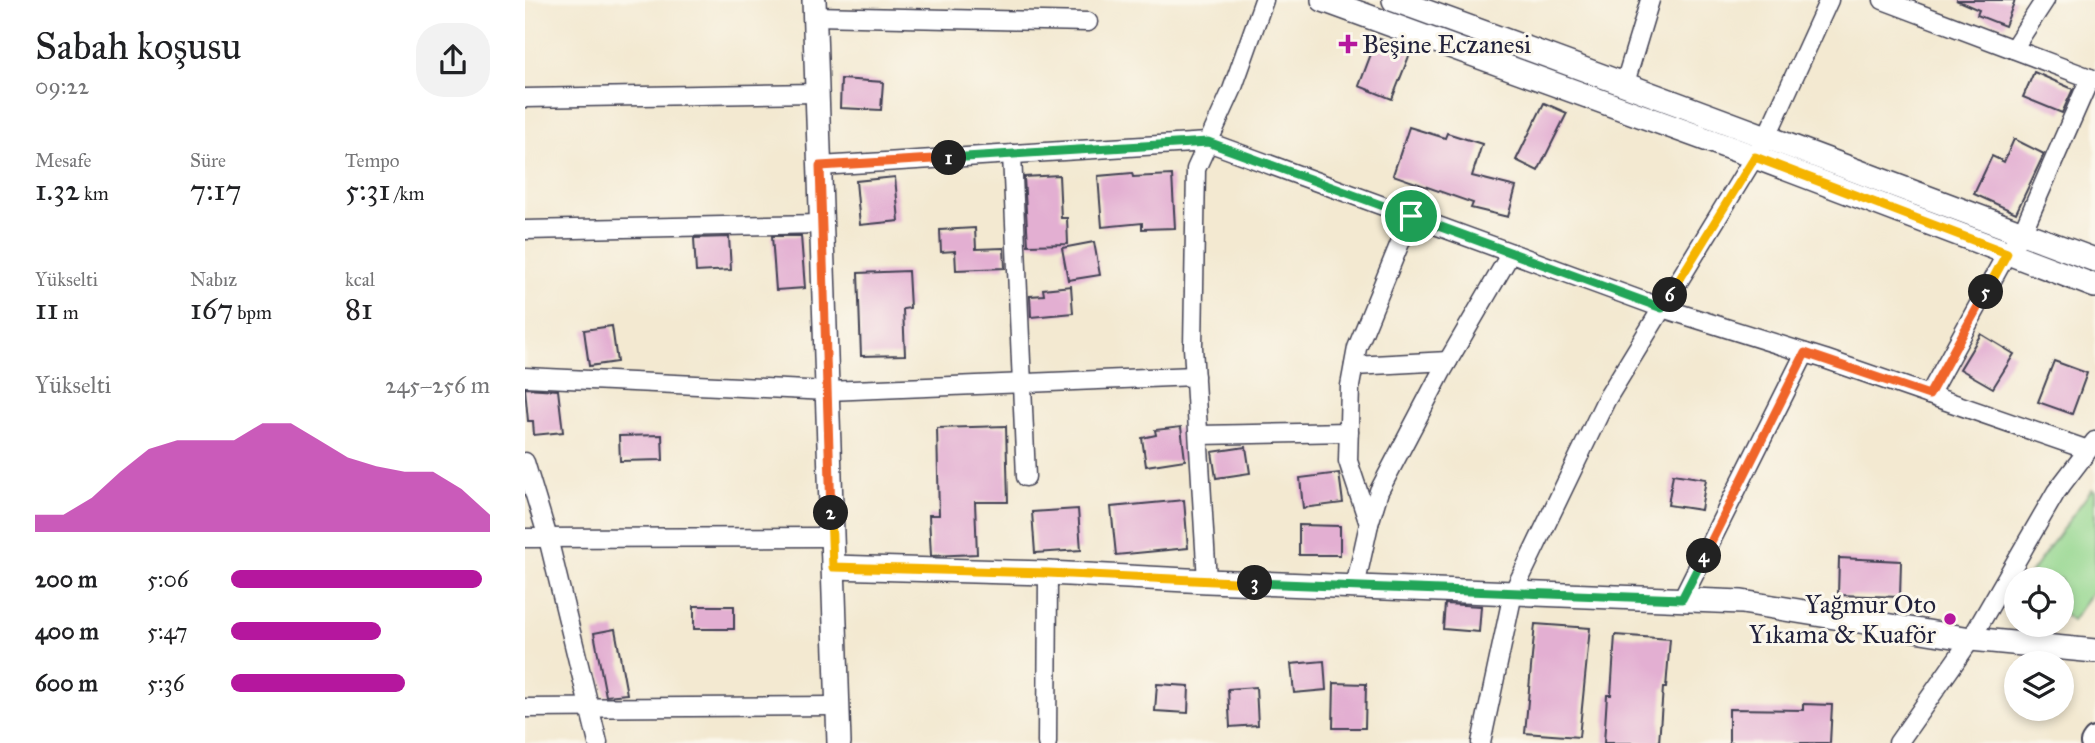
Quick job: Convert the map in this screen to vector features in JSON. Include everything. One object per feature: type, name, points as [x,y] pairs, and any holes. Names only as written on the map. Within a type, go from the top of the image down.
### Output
[{"type":"street","points":[[1207,581],[1193,347],[1196,169],[1232,90],[1264,0]]},
{"type":"street","points":[[1323,0],[2022,233],[2095,260]]},
{"type":"street","points":[[1394,0],[1625,83],[1761,148],[2007,253],[2095,286]]},
{"type":"street","points":[[1625,83],[1650,0]]},
{"type":"street","points":[[1481,743],[1513,593],[1606,400],[1761,148],[1829,0]]},
{"type":"street","points":[[1883,0],[2092,79],[2022,233],[2007,253],[1929,395]]},
{"type":"street","points":[[2013,49],[2045,0]]},
{"type":"street","points":[[838,743],[815,8],[1088,23]]},
{"type":"street","points":[[525,98],[817,93]]},
{"type":"street","points":[[820,166],[1208,142],[1662,308],[2092,445],[2056,492],[1971,639],[1898,743]]},
{"type":"street","points":[[1012,154],[1026,477]]},
{"type":"street","points":[[1369,524],[1348,461],[1350,386],[1357,348],[1411,216]]},
{"type":"street","points":[[525,230],[822,224]]},
{"type":"street","points":[[1355,587],[1379,491],[1448,361],[1511,253]]},
{"type":"street","points":[[1682,599],[1805,353]]},
{"type":"street","points":[[1354,366],[1448,361]]},
{"type":"street","points":[[525,377],[828,391],[1195,376]]},
{"type":"street","points":[[1199,435],[1349,432]]},
{"type":"street","points":[[525,461],[548,538],[599,743]]},
{"type":"street","points":[[525,538],[832,537]]},
{"type":"street","points":[[833,567],[1048,573],[1742,602],[1971,639],[2095,652]]},
{"type":"street","points":[[1048,573],[1048,743]]},
{"type":"street","points":[[525,708],[837,706]]},
{"type":"green space","points":[[2092,489],[2095,491],[2095,588],[2074,618],[2074,567],[2035,567]]},
{"type":"building","points":[[1956,0],[2015,0],[2005,26],[1977,15],[1979,10]]},
{"type":"building","points":[[1377,38],[1411,51],[1392,99],[1359,86]]},
{"type":"building","points":[[2034,72],[2073,89],[2062,113],[2023,97]]},
{"type":"building","points":[[841,79],[883,82],[881,110],[840,108]]},
{"type":"building","points":[[1544,103],[1567,113],[1538,171],[1516,160]]},
{"type":"building","points":[[1409,127],[1445,138],[1447,133],[1482,144],[1472,176],[1516,187],[1508,217],[1471,208],[1473,203],[1393,175]]},
{"type":"building","points":[[2014,139],[2044,154],[2016,213],[1974,194],[1992,156],[2004,162]]},
{"type":"building","points":[[1132,173],[1133,177],[1172,175],[1175,228],[1142,229],[1142,223],[1102,227],[1098,176]]},
{"type":"building","points":[[1059,175],[1061,218],[1067,218],[1068,244],[1028,245],[1024,177]]},
{"type":"building","points":[[895,177],[899,221],[860,225],[856,181]]},
{"type":"building","points":[[975,228],[976,249],[1004,248],[1005,268],[956,270],[955,251],[941,252],[940,230]]},
{"type":"building","points":[[772,236],[801,236],[805,288],[776,290]]},
{"type":"building","points":[[729,237],[731,270],[696,272],[694,238]]},
{"type":"building","points":[[1094,242],[1100,275],[1068,280],[1062,248]]},
{"type":"building","points":[[908,271],[910,308],[903,309],[905,355],[861,356],[858,273]]},
{"type":"building","points":[[1071,286],[1073,313],[1031,317],[1030,296],[1044,295],[1043,289]]},
{"type":"building","points":[[612,326],[617,362],[589,366],[584,330]]},
{"type":"building","points":[[1981,334],[2014,354],[1993,388],[1960,369]]},
{"type":"building","points":[[2054,361],[2087,373],[2072,414],[2038,402]]},
{"type":"building","points":[[525,388],[558,390],[563,432],[534,435],[533,421],[528,421]]},
{"type":"building","points":[[1006,426],[1008,502],[975,502],[977,554],[931,556],[929,515],[939,515],[937,428]]},
{"type":"building","points":[[1181,427],[1185,460],[1146,466],[1142,438],[1156,435],[1155,430]]},
{"type":"building","points":[[662,435],[663,460],[620,461],[619,436]]},
{"type":"building","points":[[1246,447],[1250,473],[1216,478],[1212,452]]},
{"type":"building","points":[[1339,473],[1343,503],[1303,508],[1300,478]]},
{"type":"building","points":[[1673,474],[1706,479],[1701,510],[1668,505]]},
{"type":"building","points":[[1184,500],[1188,548],[1116,555],[1111,507]]},
{"type":"building","points":[[1078,509],[1081,550],[1035,553],[1032,512]]},
{"type":"building","points":[[1299,525],[1340,526],[1340,555],[1299,555]]},
{"type":"building","points":[[1839,558],[1901,561],[1900,597],[1838,595]]},
{"type":"building","points":[[1445,604],[1481,606],[1479,632],[1443,629]]},
{"type":"building","points":[[694,606],[734,606],[734,629],[694,629]]},
{"type":"building","points":[[1535,624],[1590,628],[1579,737],[1525,733]]},
{"type":"building","points":[[615,629],[627,694],[606,696],[594,633]]},
{"type":"building","points":[[1615,635],[1670,639],[1659,743],[1604,743],[1607,695],[1611,695]]},
{"type":"building","points":[[1324,661],[1326,690],[1294,693],[1291,664]]},
{"type":"building","points":[[1334,683],[1366,684],[1365,728],[1333,728]]},
{"type":"building","points":[[1157,684],[1189,686],[1188,713],[1155,711]]},
{"type":"building","points":[[1256,687],[1258,725],[1230,727],[1228,689]]},
{"type":"building","points":[[1803,704],[1832,705],[1830,743],[1729,743],[1729,709],[1803,710]]},
{"type":"place","name":"Beşine Eczanesi","points":[[1348,44]]},
{"type":"place","name":"Yağmur Oto Yıkama & Kuaför","points":[[1950,619]]},
{"type":"route","points":[[1208,142],[1411,216],[1662,308],[1755,157],[2007,253],[1929,395],[1805,353],[1682,599],[1048,573],[833,567],[820,166],[1208,142]]}]
